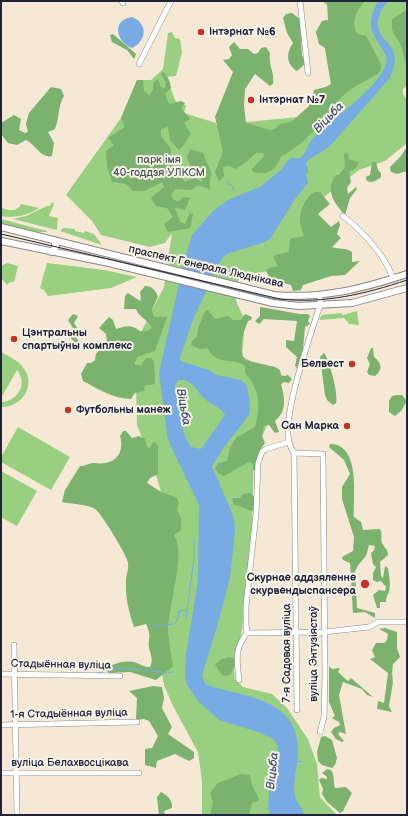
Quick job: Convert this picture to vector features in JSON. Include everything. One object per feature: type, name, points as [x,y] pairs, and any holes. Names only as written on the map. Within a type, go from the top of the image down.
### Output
[{"type":"main road","name":"праспект Генерала Люднікава","points":[[1,227],[107,255],[274,295],[320,296],[350,291],[407,274]]},
{"type":"main road","points":[[50,252],[56,247],[54,240]]},
{"type":"main road","name":"праспект Генерала Люднікава","points":[[1,241],[106,262],[273,303],[299,306],[352,303],[407,288]]},
{"type":"main road","points":[[350,291],[352,303]]},
{"type":"street","points":[[139,64],[171,1]]},
{"type":"street","points":[[300,1],[308,73]]},
{"type":"street","points":[[343,216],[368,240],[386,265],[393,278]]},
{"type":"street","points":[[106,262],[107,255]]},
{"type":"street","points":[[294,453],[289,442],[289,412],[320,305],[320,296]]},
{"type":"street","points":[[239,680],[238,649],[240,642],[247,633],[246,606],[256,514],[258,463],[262,452],[266,449],[289,442]]},
{"type":"street","name":"вуліца Энтузіястаў","points":[[294,453],[323,454],[324,717],[320,732]]},
{"type":"street","name":"7-я Садовая вуліца","points":[[294,453],[297,710]]},
{"type":"street","points":[[247,633],[324,632],[369,627],[378,622],[407,622]]},
{"type":"street","points":[[14,645],[17,815]]},
{"type":"street","name":"Стадыённая вуліца","points":[[1,674],[120,676]]},
{"type":"street","name":"1-я Стадыённая вуліца","points":[[1,725],[137,722]]},
{"type":"street","name":"вуліца Белахвосцікава","points":[[1,773],[139,773]]},
{"type":"green space","name":"парк імя 40-годдзя УЛКСМ","points":[[322,1],[407,1],[407,9],[392,19],[392,23],[403,51],[406,66],[407,86],[403,89],[403,94],[407,100],[407,143],[385,161],[359,170],[316,203],[302,250],[281,269],[239,276],[236,301],[245,321],[242,356],[263,369],[276,406],[254,454],[252,529],[242,630],[234,670],[235,679],[243,687],[272,694],[287,708],[308,739],[317,764],[320,797],[337,815],[202,815],[202,781],[198,752],[173,706],[164,685],[158,653],[168,515],[153,465],[137,425],[135,344],[164,287],[172,233],[165,243],[150,247],[101,235],[92,221],[66,195],[121,118],[137,80],[151,80],[163,69],[168,33],[172,32],[175,38],[180,39],[182,53],[176,76],[166,77],[176,102],[186,105],[184,113],[216,123],[216,125],[309,116],[314,90],[331,84],[325,48],[319,44],[316,32],[322,21],[328,20],[329,7]]},
{"type":"green space","points":[[327,1],[365,1],[355,16],[354,24],[357,34],[366,36],[381,64],[381,69],[378,74],[347,92],[299,145],[281,156],[277,165],[271,171],[263,173],[253,172],[252,169],[264,156],[263,153],[256,153],[245,163],[235,169],[230,166],[223,167],[224,176],[219,181],[215,172],[223,151],[215,117],[233,72],[223,60],[229,59],[232,55],[229,47],[234,42],[240,49],[248,49],[254,54],[258,53],[261,48],[266,47],[270,53],[273,84],[270,86],[255,74],[245,89],[244,106],[246,123],[270,130],[275,129],[280,124],[291,122],[308,107],[313,99],[314,90],[331,84],[325,48],[319,44],[316,32],[322,21],[328,20]]},
{"type":"green space","points":[[407,9],[407,69],[401,46],[392,30],[392,19]]},
{"type":"green space","points":[[292,13],[300,19],[302,55],[305,64],[297,71],[289,62],[288,54],[293,43],[287,33],[283,18],[286,14]]},
{"type":"green space","points":[[113,34],[136,54],[134,59],[127,50],[112,42],[110,35]]},
{"type":"green space","name":"парк імя 40-годдзя УЛКСМ","points":[[163,72],[171,85],[171,88],[165,94],[169,104],[181,101],[185,103],[181,108],[190,119],[184,123],[191,134],[179,150],[170,140],[168,127],[161,129],[161,136],[171,149],[170,162],[185,182],[194,178],[202,182],[203,174],[198,167],[192,169],[187,158],[190,149],[203,153],[212,175],[210,178],[210,189],[198,185],[191,190],[175,189],[171,195],[173,199],[178,202],[183,197],[190,198],[185,210],[175,208],[180,222],[185,224],[190,213],[193,214],[190,228],[168,232],[164,224],[173,217],[167,208],[156,206],[151,198],[164,187],[162,182],[145,191],[133,191],[126,184],[112,182],[107,166],[106,151],[114,145],[108,138],[125,127],[121,118],[137,80],[143,80],[144,91],[149,95],[153,90],[153,83],[158,79],[161,87],[165,88],[166,83],[161,74]]},
{"type":"green space","points":[[51,87],[61,89],[64,96],[60,105],[55,129],[48,132],[54,143],[52,156],[41,153],[26,140],[17,145],[8,143],[1,134],[1,123],[14,115],[21,119],[19,130],[25,133],[28,132],[26,124],[29,113]]},
{"type":"green space","points":[[407,147],[407,171],[397,174],[391,172],[390,167]]},
{"type":"green space","points":[[346,152],[349,155],[348,159],[359,162],[356,168],[349,172],[351,182],[347,188],[348,194],[356,187],[357,189],[350,198],[345,215],[332,196],[331,186],[336,175],[339,175],[345,167],[344,155]]},
{"type":"green space","points":[[372,162],[376,162],[378,170],[381,173],[381,177],[370,182],[366,180],[366,177],[370,175]]},
{"type":"green space","points":[[315,192],[320,192],[330,204],[318,214],[331,227],[339,221],[340,225],[337,234],[341,238],[332,247],[350,250],[352,252],[352,262],[360,261],[345,275],[331,276],[303,285],[301,290],[293,291],[291,285],[272,279],[267,273],[266,269],[278,266],[273,257],[275,255],[289,252],[290,239],[304,236],[300,223],[303,205],[308,197]]},
{"type":"green space","points":[[52,202],[54,204],[49,216],[58,218],[57,230],[13,219],[26,216],[50,206]]},
{"type":"green space","points":[[21,204],[39,208],[31,213],[21,216],[1,216],[1,208],[15,210]]},
{"type":"green space","points":[[1,219],[47,232],[36,232],[1,223]]},
{"type":"green space","points":[[63,228],[75,229],[75,231],[84,233],[85,231],[94,234],[102,245],[60,231]]},
{"type":"green space","points":[[7,263],[18,266],[14,282],[10,282],[7,285],[1,278],[1,266]]},
{"type":"green space","points":[[47,263],[104,270],[137,277],[111,288],[48,296],[44,290],[40,288]]},
{"type":"green space","points":[[145,286],[153,289],[158,296],[152,310],[154,317],[167,317],[155,351],[137,357],[135,364],[141,366],[146,358],[151,358],[154,361],[155,383],[144,387],[145,391],[135,393],[131,399],[125,399],[106,393],[83,381],[81,374],[87,363],[91,363],[95,360],[96,354],[107,342],[106,334],[99,328],[109,317],[113,320],[116,329],[128,326],[134,327],[140,331],[147,331],[152,328],[136,309],[124,309],[125,296],[128,293],[140,301],[140,292]]},
{"type":"green space","points":[[260,307],[308,314],[310,316],[308,321],[310,324],[305,327],[303,349],[297,368],[295,366],[297,357],[286,347],[286,340],[294,341],[297,321],[264,319],[259,324],[255,321],[260,316]]},
{"type":"green space","points":[[208,310],[215,319],[228,316],[233,320],[241,320],[245,314],[252,317],[251,320],[248,321],[242,341],[242,351],[245,360],[275,367],[280,370],[281,375],[288,375],[292,379],[289,383],[284,382],[281,384],[284,404],[282,413],[275,421],[279,432],[275,433],[269,425],[264,426],[262,436],[265,443],[260,450],[263,458],[256,471],[253,470],[253,464],[249,462],[224,476],[219,474],[215,469],[218,463],[227,461],[230,448],[236,438],[255,427],[258,412],[258,398],[254,385],[245,373],[245,366],[238,362],[219,359],[212,355],[207,348],[200,349],[191,345],[192,341],[197,337],[198,328],[205,311]]},
{"type":"green space","points":[[357,311],[359,325],[349,324],[344,318],[319,320],[322,315],[341,313],[343,315]]},
{"type":"green space","points":[[73,314],[78,316],[74,323],[78,329],[76,337],[81,345],[79,346],[66,334],[73,328],[68,320]]},
{"type":"green space","points":[[371,348],[373,348],[374,357],[380,364],[378,374],[375,376],[369,375],[367,372],[370,364],[367,358]]},
{"type":"green space","points":[[1,352],[22,366],[27,373],[28,387],[25,394],[15,404],[1,407],[1,402],[12,399],[20,391],[22,381],[17,370],[1,398]]},
{"type":"green space","points":[[324,353],[335,385],[337,399],[336,403],[333,405],[327,400],[325,395],[320,357]]},
{"type":"green space","points":[[402,395],[407,401],[401,411],[395,416],[389,412],[389,401],[392,396]]},
{"type":"green space","points":[[18,427],[70,457],[51,490],[1,462],[1,457]]},
{"type":"green space","points":[[123,431],[126,431],[132,438],[139,436],[145,439],[147,447],[150,448],[152,443],[155,442],[158,446],[158,474],[150,478],[147,483],[163,493],[176,497],[179,502],[177,510],[181,518],[181,530],[174,535],[177,543],[178,567],[168,632],[173,666],[156,680],[130,672],[109,673],[105,669],[116,663],[129,661],[150,667],[152,659],[149,647],[149,632],[146,624],[134,627],[126,593],[128,568],[127,559],[108,525],[98,512],[91,507],[62,502],[65,490],[80,466],[92,463],[110,462],[117,457],[121,450],[120,436]]},
{"type":"green space","points":[[330,444],[340,446],[347,453],[351,462],[354,485],[354,517],[361,522],[363,530],[380,529],[382,543],[387,549],[388,555],[380,562],[381,576],[383,578],[385,566],[388,568],[390,589],[386,602],[380,602],[380,608],[377,608],[373,595],[379,590],[385,591],[386,587],[381,581],[377,582],[373,580],[373,573],[376,567],[373,564],[371,553],[375,546],[369,545],[366,556],[355,571],[357,608],[375,613],[375,618],[365,612],[353,613],[350,563],[343,560],[342,557],[353,551],[354,537],[342,499],[342,487],[350,474],[344,460],[329,447]]},
{"type":"green space","points":[[1,471],[37,491],[17,526],[1,517]]},
{"type":"green space","points":[[250,493],[254,497],[255,509],[253,511],[234,505],[232,498],[240,498],[243,494]]},
{"type":"green space","points":[[385,628],[397,632],[397,648],[400,657],[393,664],[393,682],[389,706],[392,712],[377,709],[378,701],[384,703],[388,673],[370,659],[375,657],[372,650],[376,643],[384,643],[387,640],[388,634],[379,629]]},
{"type":"green space","points":[[230,657],[234,659],[234,666],[231,674],[225,676],[221,674],[215,665],[222,659]]},
{"type":"green space","points":[[329,666],[332,669],[340,668],[338,672],[348,681],[351,678],[373,697],[367,695],[362,689],[343,682],[339,695],[346,734],[340,732],[338,734],[344,741],[342,742],[336,739],[331,732],[334,728],[340,725],[339,722],[332,718],[335,716],[329,702]]},
{"type":"green space","points":[[153,686],[162,687],[164,698],[162,708],[172,727],[168,734],[194,752],[194,758],[189,761],[175,754],[157,761],[156,768],[145,765],[145,749],[152,748],[158,736],[149,721],[144,719],[136,720],[137,698],[129,691]]},
{"type":"green space","points":[[325,736],[332,740],[337,758],[335,765],[332,768],[322,765],[318,761],[317,752],[321,737]]},
{"type":"green space","points":[[327,769],[331,770],[332,772],[335,788],[346,787],[352,793],[343,811],[340,813],[327,802],[322,794],[323,789],[319,780],[321,778],[327,779],[327,777],[322,773]]},
{"type":"green space","points":[[241,774],[250,775],[252,785],[259,799],[258,801],[252,803],[249,815],[210,815],[213,802],[210,793],[218,783]]},
{"type":"green space","points":[[161,792],[169,798],[172,803],[172,808],[164,811],[165,815],[159,815],[157,797]]},
{"type":"water","name":"Віцьба","points":[[378,1],[389,1],[381,11],[378,24],[380,33],[393,51],[395,58],[389,79],[329,147],[308,160],[306,163],[308,172],[306,174],[308,183],[295,199],[270,239],[227,254],[221,260],[194,317],[180,357],[180,360],[183,362],[209,370],[216,375],[241,380],[247,386],[250,405],[249,415],[225,446],[212,466],[234,518],[235,531],[230,578],[202,675],[205,684],[258,699],[272,705],[283,713],[292,724],[297,738],[298,756],[294,788],[297,801],[305,815],[270,815],[268,807],[270,778],[278,746],[274,740],[261,733],[219,720],[198,701],[187,685],[185,676],[186,654],[198,581],[199,505],[168,440],[159,373],[183,266],[192,235],[214,210],[230,199],[260,187],[281,170],[290,158],[301,158],[314,137],[368,90],[377,79],[384,69],[387,58],[372,32],[371,19]],"holes":[[[178,380],[191,383],[207,401],[221,410],[225,415],[201,449],[191,447],[184,434],[175,386]]]},
{"type":"water","points":[[132,17],[141,23],[144,32],[141,41],[132,48],[122,41],[118,31],[121,22]]},
{"type":"waterway","points":[[228,179],[227,184],[231,184],[234,191]]},
{"type":"waterway","points":[[186,619],[194,558],[194,538]]},
{"type":"waterway","points":[[151,629],[154,626],[174,624],[178,619],[179,611],[186,610]]},
{"type":"waterway","points":[[108,670],[125,668],[157,672],[173,672]]},
{"type":"waterway","points":[[97,673],[103,672]]},
{"type":"waterway","points":[[298,761],[303,762]]},
{"type":"tram line","points":[[1,234],[280,299],[312,300],[344,297],[376,290],[407,280]]},
{"type":"place","name":"Інтэрнат №6","points":[[201,32]]},
{"type":"place","name":"Інтэрнат №7","points":[[251,100]]},
{"type":"place","name":"Цэнтральны спартыўны комплекс","points":[[14,339]]},
{"type":"place","name":"Белвест","points":[[352,364]]},
{"type":"place","name":"Футбольны манеж","points":[[68,410]]},
{"type":"place","name":"Сан Марка","points":[[347,426]]},
{"type":"place","name":"Скурнае аддзяленне скурвендыспансера","points":[[365,584]]}]
